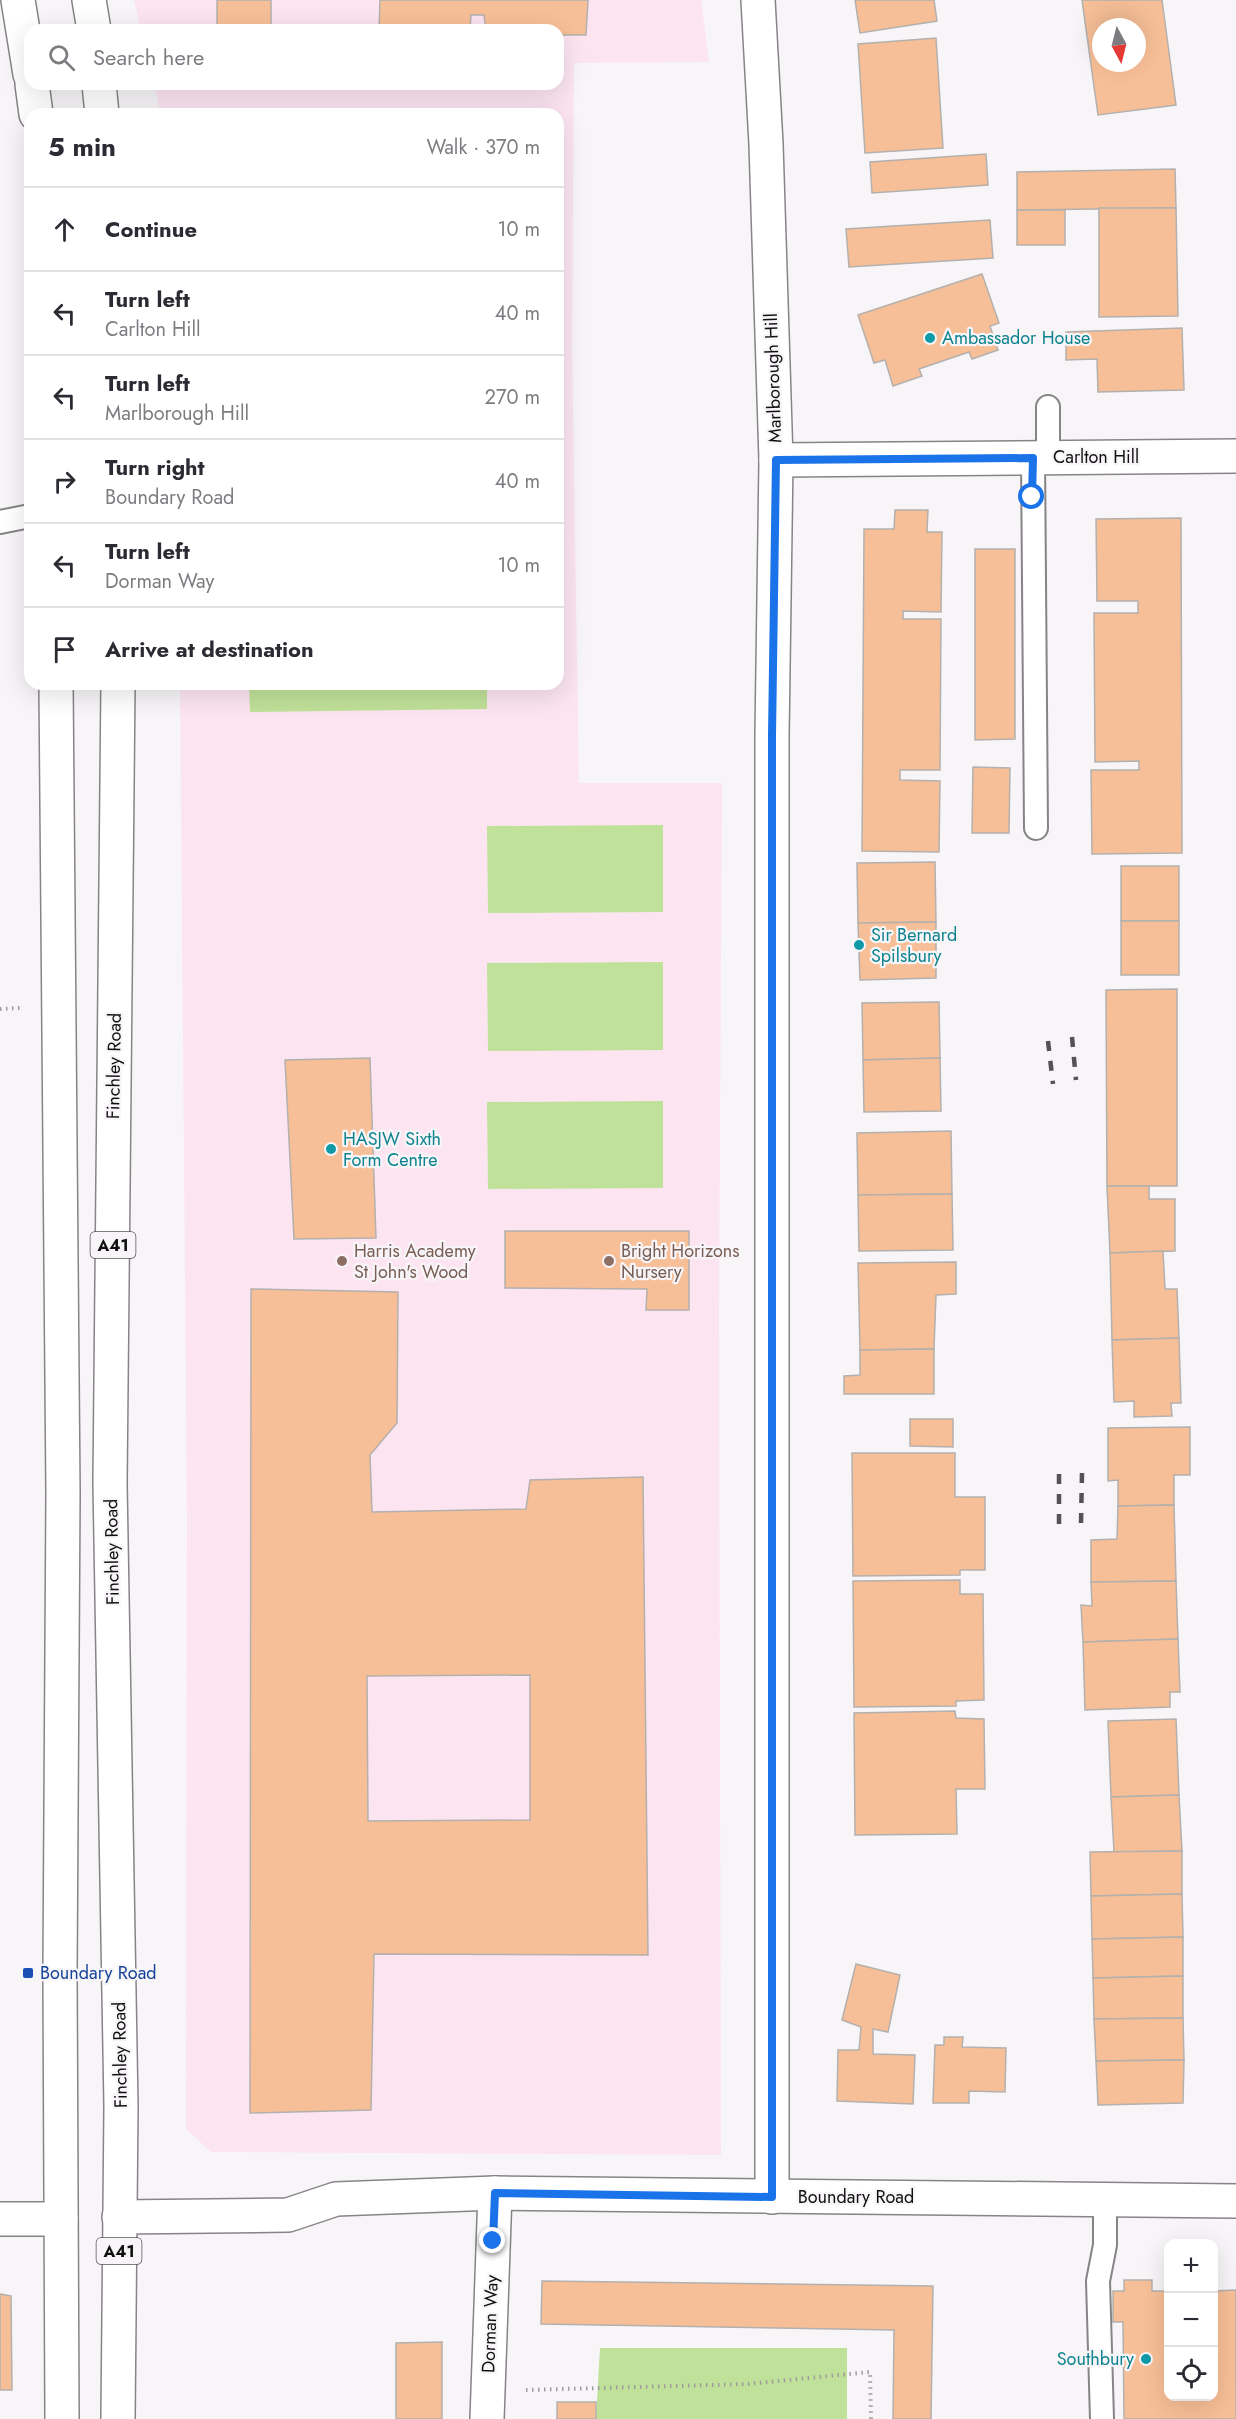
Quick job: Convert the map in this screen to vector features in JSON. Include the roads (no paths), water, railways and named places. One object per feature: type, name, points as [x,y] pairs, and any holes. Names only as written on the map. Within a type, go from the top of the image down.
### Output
[{"type":"main road","points":[[18,0],[24,37]]},
{"type":"main road","points":[[89,0],[93,24]]},
{"type":"main road","name":"Marlborough Hill","points":[[758,0],[766,144],[776,460],[772,736],[772,2197]]},
{"type":"main road","points":[[33,90],[35,108]]},
{"type":"main road","points":[[100,90],[101,108]]},
{"type":"main road","name":"Carlton Hill","points":[[776,460],[1236,456]]},
{"type":"main road","points":[[56,690],[63,1493],[62,2419]]},
{"type":"main road","name":"Finchley Road","points":[[118,690],[110,1483],[120,2049],[118,2419]]},
{"type":"main road","name":"Boundary Road","points":[[119,2217],[288,2215],[336,2199],[495,2193],[1236,2201]]},
{"type":"main road","name":"Dorman Way","points":[[488,2405],[495,2193]]},
{"type":"main road","points":[[0,2219],[61,2219]]},
{"type":"lane","points":[[1036,828],[1040,458],[1048,407]]},
{"type":"lane","points":[[0,522],[24,517]]},
{"type":"lane","points":[[1102,2419],[1098,2281],[1105,2245],[1105,2199]]},
{"type":"railway","points":[[1072,1037],[1076,1080]]},
{"type":"railway","points":[[1048,1041],[1053,1084]]},
{"type":"railway","points":[[1081,1523],[1082,1473]]},
{"type":"railway","points":[[1059,1474],[1059,1524]]},
{"type":"place","name":"Ambassador House","points":[[930,338]]},
{"type":"place","name":"Sir Bernard Spilsbury","points":[[859,945]]},
{"type":"place","name":"HASJW Sixth Form Centre","points":[[331,1149]]},
{"type":"place","name":"Harris Academy St John's Wood","points":[[342,1261]]},
{"type":"place","name":"Bright Horizons Nursery","points":[[609,1261]]},
{"type":"place","name":"Boundary Road","points":[[28,1973]]},
{"type":"place","name":"Southbury","points":[[1146,2359]]}]
